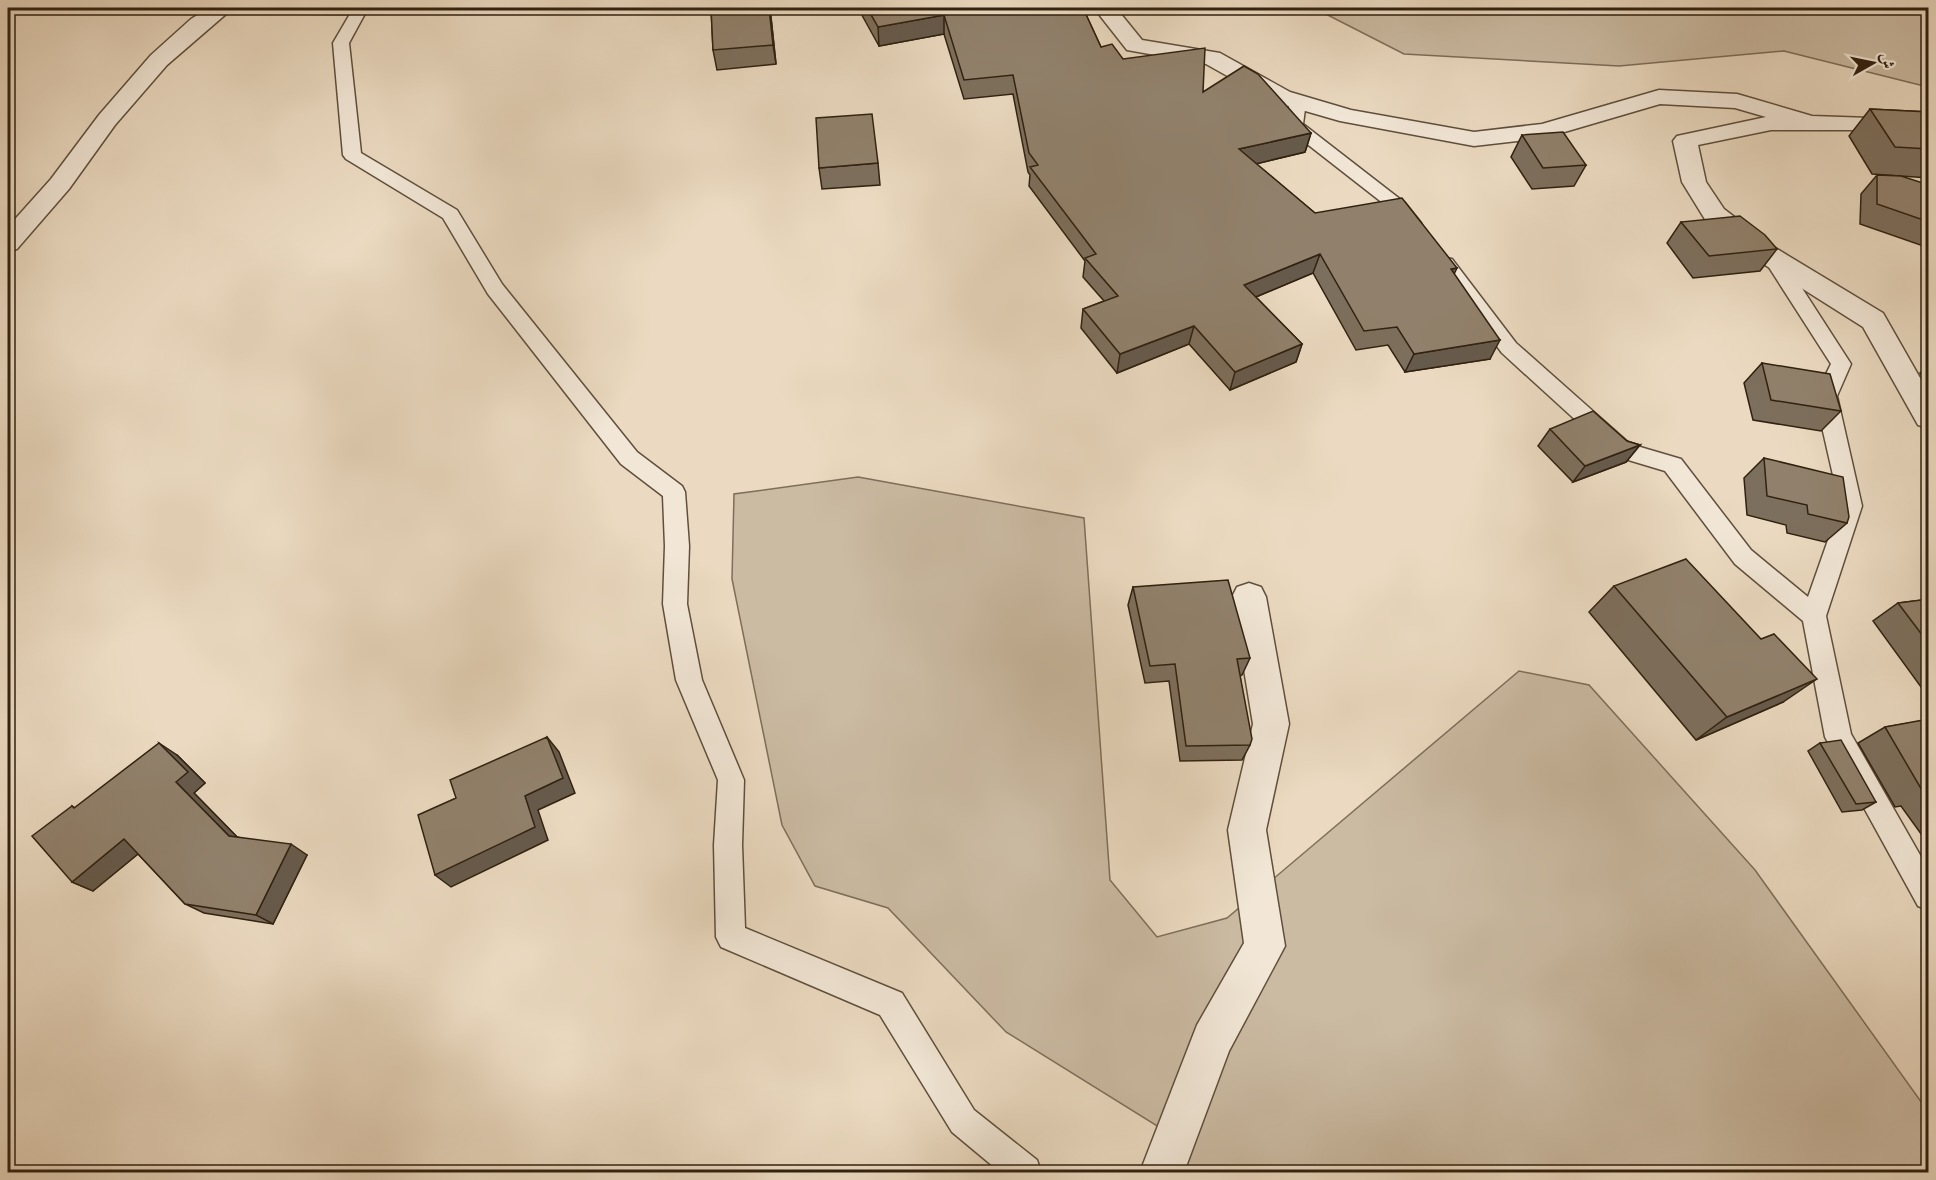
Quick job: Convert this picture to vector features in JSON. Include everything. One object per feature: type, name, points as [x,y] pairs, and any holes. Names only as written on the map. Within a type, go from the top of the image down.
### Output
[{"type":"street","points":[[8,243],[60,184],[107,120],[159,60],[199,24],[222,8]]},
{"type":"street","points":[[1105,8],[1135,45],[1212,58],[1282,97],[1348,116],[1474,139],[1544,132],[1659,97],[1737,101],[1811,123]]},
{"type":"street","points":[[1929,127],[1771,123],[1685,141],[1694,182],[1714,215],[1773,258],[1873,320],[1929,417]]},
{"type":"street","points":[[1162,1173],[1212,1040],[1265,946],[1247,830],[1271,724],[1249,597]]},
{"type":"lane","points":[[252,8],[360,9],[340,43],[352,155],[450,214],[495,289],[629,458],[674,492],[677,546],[675,604],[689,680],[731,780],[728,845],[730,937],[891,1004],[963,1121],[1025,1173]]},
{"type":"lane","points":[[1298,102],[1294,125],[1399,207],[1509,348],[1623,450],[1673,465],[1743,557],[1814,615]]},
{"type":"lane","points":[[1773,258],[1841,364],[1827,396],[1851,506],[1814,615],[1838,737],[1929,896]]},
{"type":"shaded area","points":[[1314,8],[1928,8],[1928,87],[1784,51],[1619,66],[1404,54]]},
{"type":"shaded area","points":[[858,477],[1084,518],[1110,880],[1157,937],[1227,918],[1519,671],[1589,685],[1755,870],[1922,1103],[1928,1125],[1928,1172],[1189,1172],[1159,1127],[1006,1032],[888,908],[815,886],[782,825],[732,579],[734,494]]},
{"type":"building","points":[[711,8],[769,8],[773,45],[713,50]]},
{"type":"building","points":[[867,8],[1083,8],[1101,47],[1112,44],[1123,59],[1205,48],[1203,92],[1244,66],[1258,74],[1311,133],[1239,149],[1315,213],[1402,198],[1457,268],[1451,269],[1500,340],[1414,354],[1397,327],[1364,331],[1320,254],[1244,285],[1302,344],[1235,372],[1194,326],[1120,354],[1083,309],[1118,296],[1085,258],[1096,254],[1030,167],[1038,165],[1029,153],[1013,75],[964,80],[944,15],[878,27]]},
{"type":"building","points":[[1870,109],[1929,112],[1929,149],[1895,147]]},
{"type":"building","points":[[872,114],[878,163],[819,168],[816,118]]},
{"type":"building","points":[[1563,132],[1586,165],[1543,168],[1522,135]]},
{"type":"building","points":[[1877,175],[1901,176],[1929,185],[1929,222],[1877,204]]},
{"type":"building","points":[[1740,216],[1765,235],[1777,249],[1709,256],[1681,222]]},
{"type":"building","points":[[1762,363],[1830,374],[1841,411],[1771,400]]},
{"type":"building","points":[[1593,411],[1627,441],[1640,445],[1585,466],[1550,429]]},
{"type":"building","points":[[1764,458],[1843,477],[1849,517],[1847,523],[1808,514],[1807,505],[1767,496]]},
{"type":"building","points":[[1686,559],[1761,639],[1774,634],[1817,679],[1727,717],[1614,586]]},
{"type":"building","points":[[1228,580],[1250,658],[1237,659],[1252,739],[1250,745],[1186,746],[1175,664],[1150,666],[1133,587]]},
{"type":"building","points":[[1929,599],[1929,644],[1898,603]]},
{"type":"building","points":[[1929,719],[1929,792],[1923,792],[1885,727]]},
{"type":"building","points":[[547,737],[563,778],[525,796],[535,827],[435,875],[418,815],[456,798],[450,780]]},
{"type":"building","points":[[1841,740],[1876,802],[1856,804],[1820,743]]},
{"type":"building","points":[[159,743],[188,772],[176,782],[229,836],[291,844],[256,915],[185,904],[124,839],[72,882],[32,836],[72,806],[74,808]]}]
